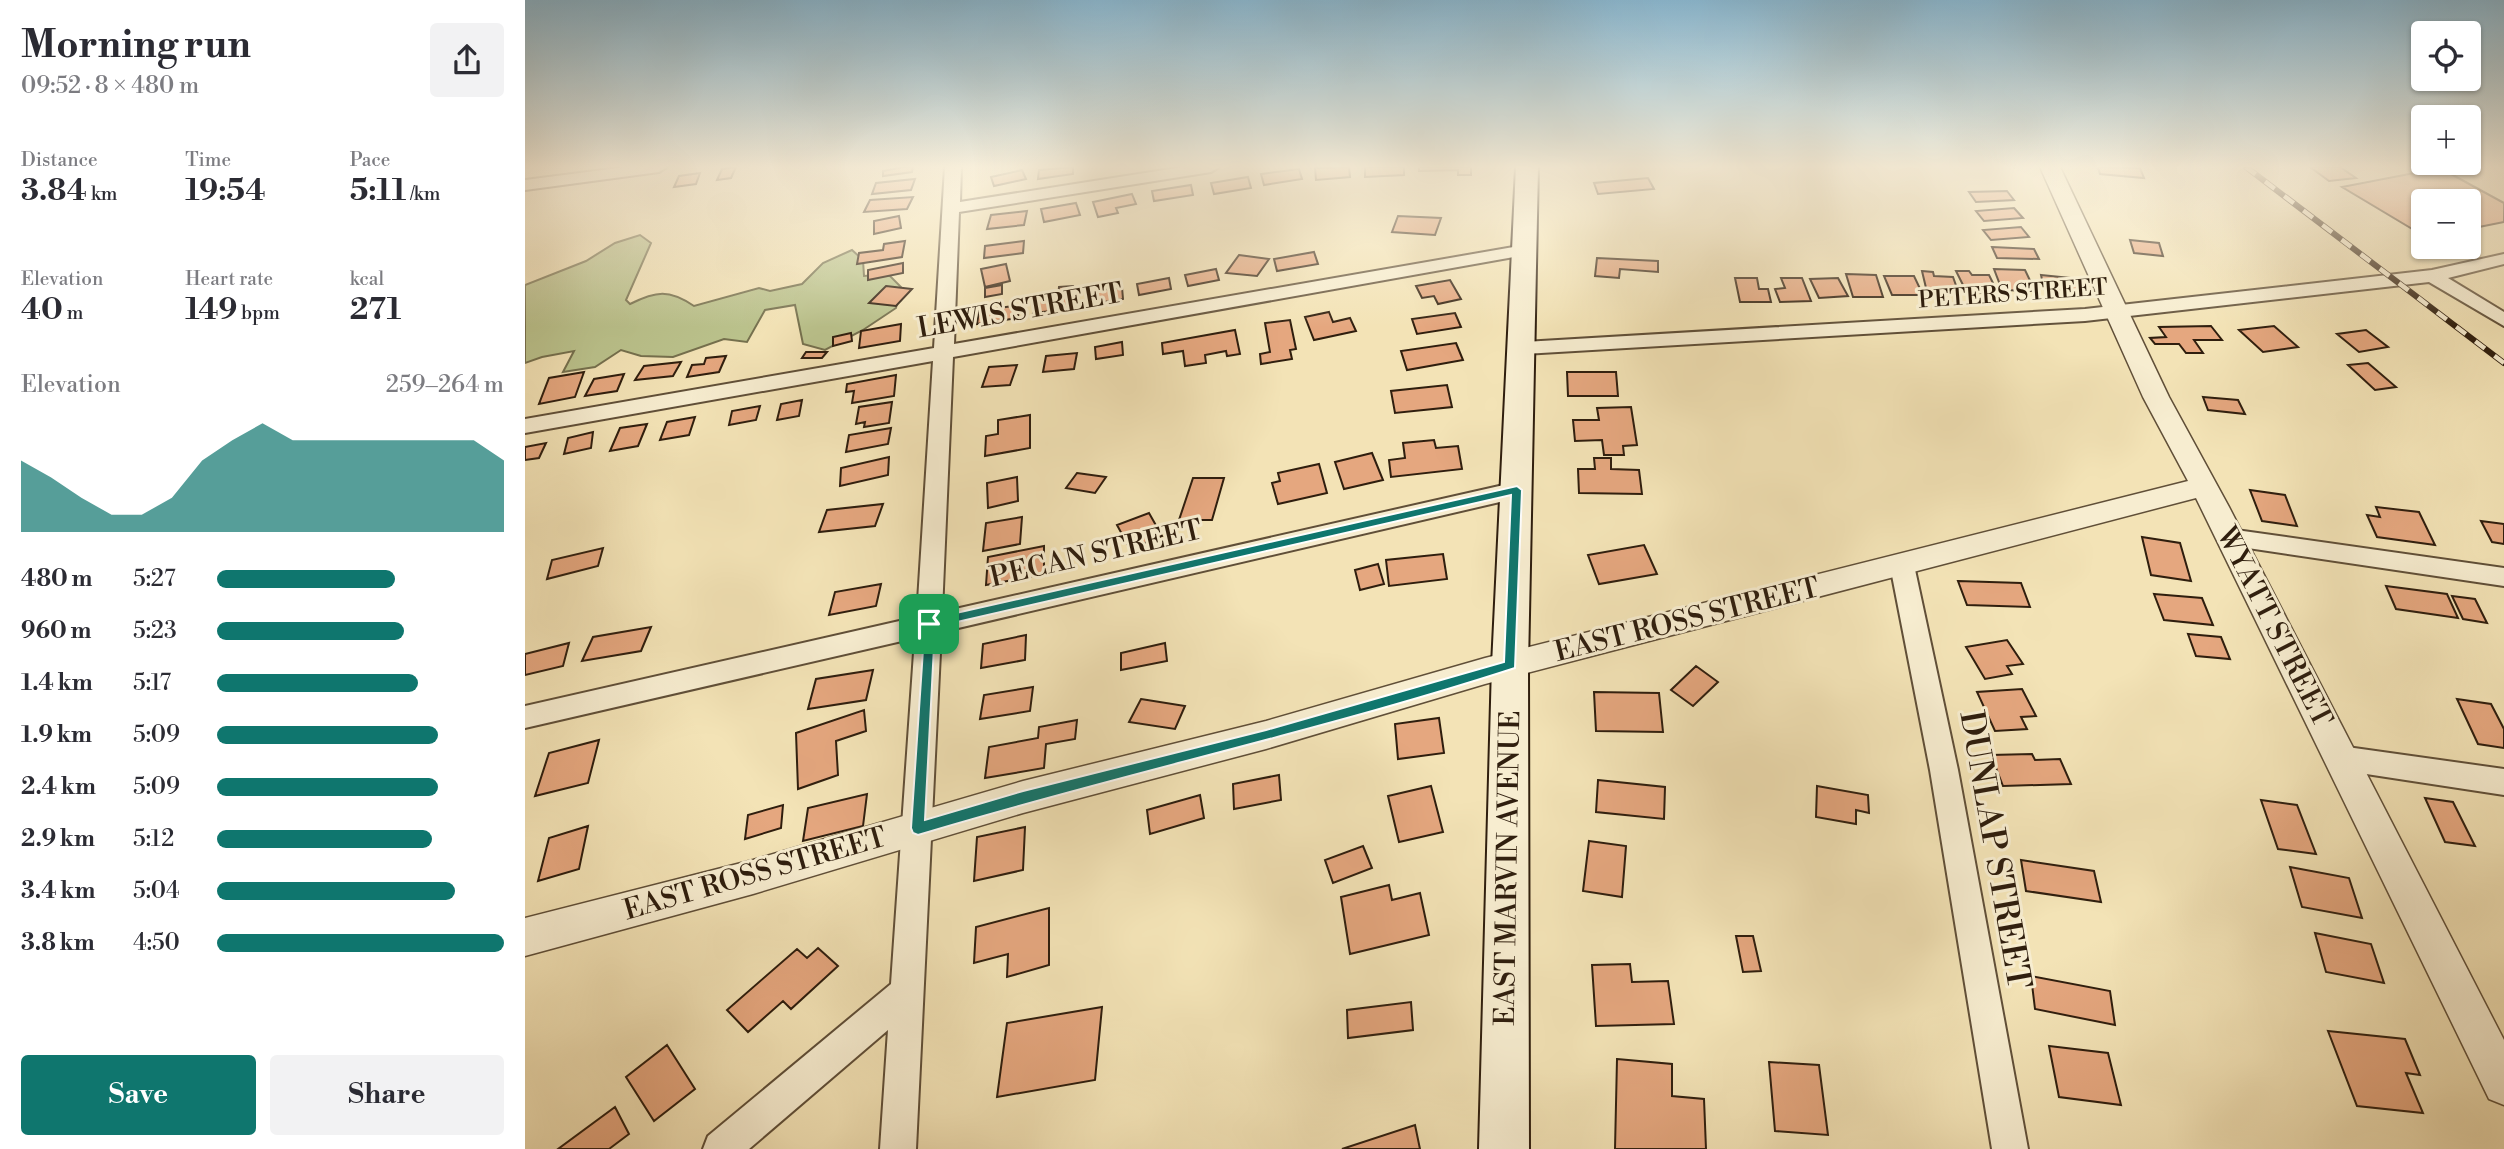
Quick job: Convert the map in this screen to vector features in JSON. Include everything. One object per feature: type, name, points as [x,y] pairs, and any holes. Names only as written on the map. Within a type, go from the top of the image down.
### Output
[{"type":"main road","name":"EAST MARVIN AVENUE","points":[[1504,1149],[1510,665],[1526,221]]},
{"type":"street","points":[[898,1149],[950,221]]},
{"type":"street","name":"WYATT STREET","points":[[2075,221],[2156,397],[2504,1084]]},
{"type":"street","name":"LEWIS STREET","points":[[525,426],[1525,250]]},
{"type":"street","name":"PETERS STREET","points":[[1522,348],[2117,311],[2432,276],[2504,259]]},
{"type":"street","points":[[2432,276],[2504,320]]},
{"type":"street","name":"EAST ROSS STREET","points":[[525,937],[753,877],[1023,797],[1266,735],[1510,665],[2203,487]]},
{"type":"street","name":"PECAN STREET","points":[[525,717],[1517,490]]},
{"type":"street","points":[[2229,538],[2504,577]]},
{"type":"street","name":"DUNLAP STREET","points":[[1902,565],[1944,770],[2010,1149]]},
{"type":"street","points":[[2340,758],[2504,782]]},
{"type":"street","points":[[721,1149],[907,992]]},
{"type":"green space","points":[[640,235],[651,243],[626,300],[630,304],[655,294],[670,294],[694,306],[759,288],[770,291],[802,284],[823,263],[852,250],[863,260],[864,276],[888,274],[901,287],[896,308],[863,330],[825,350],[803,344],[795,305],[765,310],[747,342],[724,339],[673,357],[641,356],[621,350],[595,367],[563,372],[574,351],[525,363],[525,285],[586,261],[615,243]]},
{"type":"building","points":[[874,221],[900,221],[901,228],[874,234]]},
{"type":"building","points":[[989,221],[1025,221],[1024,225],[987,229]]},
{"type":"building","points":[[1396,221],[1440,221],[1435,235],[1392,232]]},
{"type":"building","points":[[2398,221],[2411,221],[2411,228]]},
{"type":"building","points":[[2481,221],[2504,222],[2481,227]]},
{"type":"building","points":[[2021,227],[2029,237],[1991,240],[1983,230]]},
{"type":"building","points":[[2130,240],[2159,243],[2163,256],[2134,253]]},
{"type":"building","points":[[905,241],[902,257],[857,264],[859,253],[883,250],[884,244]]},
{"type":"building","points":[[1024,241],[1023,253],[984,258],[985,246]]},
{"type":"building","points":[[1992,247],[2034,249],[2039,259],[1997,258]]},
{"type":"building","points":[[1314,252],[1318,264],[1277,271],[1274,259]]},
{"type":"building","points":[[1239,255],[1269,259],[1257,276],[1226,273]]},
{"type":"building","points":[[1597,258],[1658,261],[1658,272],[1620,269],[1619,278],[1595,276]]},
{"type":"building","points":[[903,263],[903,273],[868,280],[868,270]]},
{"type":"building","points":[[1006,264],[1010,281],[985,287],[981,269]]},
{"type":"building","points":[[1216,269],[1219,280],[1188,286],[1185,275]]},
{"type":"building","points":[[1994,269],[2025,270],[2035,291],[2002,290]]},
{"type":"building","points":[[1922,271],[1933,272],[1934,276],[1953,277],[1959,294],[1927,292]]},
{"type":"building","points":[[1956,271],[1989,275],[1998,293],[1967,293]]},
{"type":"building","points":[[1846,274],[1876,275],[1883,297],[1853,297]]},
{"type":"building","points":[[2041,275],[2080,279],[2084,293],[2044,289]]},
{"type":"building","points":[[1884,276],[1914,276],[1923,295],[1892,295]]},
{"type":"building","points":[[1169,278],[1171,289],[1139,295],[1137,284]]},
{"type":"building","points":[[1735,278],[1757,278],[1759,289],[1768,289],[1771,302],[1740,302]]},
{"type":"building","points":[[1781,278],[1802,278],[1811,301],[1780,302],[1775,289],[1785,288]]},
{"type":"building","points":[[1838,278],[1848,296],[1819,298],[1810,279]]},
{"type":"building","points":[[1450,280],[1461,299],[1438,304],[1434,296],[1422,298],[1416,286]]},
{"type":"building","points":[[1002,285],[1002,294],[985,297],[985,288]]},
{"type":"building","points":[[886,286],[912,289],[896,306],[869,303]]},
{"type":"building","points":[[1073,286],[1070,309],[1033,313],[1035,301],[1058,299],[1059,287]]},
{"type":"building","points":[[1122,287],[1123,299],[1091,304],[1090,292]]},
{"type":"building","points":[[1019,305],[1018,318],[977,324],[979,311]]},
{"type":"building","points":[[1329,312],[1333,322],[1350,318],[1356,331],[1314,340],[1305,317]]},
{"type":"building","points":[[1455,313],[1461,327],[1417,334],[1412,319]]},
{"type":"building","points":[[1290,320],[1296,349],[1290,350],[1292,359],[1261,364],[1260,354],[1270,352],[1265,323]]},
{"type":"building","points":[[901,324],[900,341],[859,348],[861,331]]},
{"type":"building","points":[[2211,326],[2222,340],[2194,340],[2203,353],[2186,353],[2179,344],[2155,344],[2150,338],[2166,337],[2159,327]]},
{"type":"building","points":[[2274,326],[2298,347],[2263,352],[2239,330]]},
{"type":"building","points":[[1235,330],[1240,354],[1227,356],[1226,351],[1205,355],[1206,363],[1185,366],[1183,351],[1163,354],[1162,343]]},
{"type":"building","points":[[2366,330],[2388,347],[2359,352],[2337,334]]},
{"type":"building","points":[[851,333],[852,341],[833,346],[833,337]]},
{"type":"building","points":[[1122,342],[1123,355],[1096,359],[1095,347]]},
{"type":"building","points":[[1456,343],[1463,360],[1407,370],[1401,351]]},
{"type":"building","points":[[806,352],[827,352],[822,358],[802,358]]},
{"type":"building","points":[[1077,353],[1074,369],[1043,372],[1046,356]]},
{"type":"building","points":[[726,356],[719,372],[687,377],[692,365],[704,364],[706,358]]},
{"type":"building","points":[[681,362],[673,376],[635,380],[644,366]]},
{"type":"building","points":[[2368,363],[2396,387],[2375,390],[2348,365]]},
{"type":"building","points":[[1017,365],[1010,385],[982,387],[989,367]]},
{"type":"building","points":[[584,372],[575,397],[539,404],[549,378]]},
{"type":"building","points":[[1567,372],[1616,372],[1618,396],[1568,396]]},
{"type":"building","points":[[624,374],[617,391],[585,396],[594,379]]},
{"type":"building","points":[[896,375],[894,396],[852,403],[854,391],[846,392],[847,384]]},
{"type":"building","points":[[1447,385],[1452,407],[1395,413],[1391,391]]},
{"type":"building","points":[[2203,397],[2238,400],[2245,414],[2208,410]]},
{"type":"building","points":[[802,400],[799,416],[777,420],[781,404]]},
{"type":"building","points":[[892,402],[889,423],[864,427],[865,422],[856,424],[859,407]]},
{"type":"building","points":[[760,406],[756,420],[729,425],[732,411]]},
{"type":"building","points":[[1631,407],[1637,445],[1623,446],[1624,455],[1604,455],[1602,440],[1575,441],[1573,420],[1599,420],[1597,408]]},
{"type":"building","points":[[1030,415],[1030,448],[985,456],[986,436],[998,434],[998,420]]},
{"type":"building","points":[[695,417],[689,435],[660,440],[667,422]]},
{"type":"building","points":[[647,424],[638,446],[610,451],[620,428]]},
{"type":"building","points":[[891,428],[888,444],[846,452],[849,435]]},
{"type":"building","points":[[593,432],[591,448],[564,454],[568,438]]},
{"type":"building","points":[[1434,440],[1436,448],[1458,446],[1462,469],[1391,477],[1389,460],[1405,458],[1403,443]]},
{"type":"building","points":[[546,443],[539,458],[525,460],[525,447]]},
{"type":"building","points":[[1372,453],[1383,480],[1344,489],[1335,462]]},
{"type":"building","points":[[889,457],[888,475],[840,486],[841,468]]},
{"type":"building","points":[[1594,458],[1611,458],[1611,469],[1639,470],[1642,494],[1579,493],[1578,469],[1595,469]]},
{"type":"building","points":[[1319,464],[1327,493],[1278,504],[1272,483],[1280,481],[1278,473]]},
{"type":"building","points":[[1077,473],[1106,477],[1095,493],[1066,488]]},
{"type":"building","points":[[1017,477],[1018,501],[988,508],[987,483]]},
{"type":"building","points":[[1193,478],[1224,478],[1212,520],[1179,520]]},
{"type":"building","points":[[2250,490],[2285,495],[2297,526],[2262,521]]},
{"type":"building","points":[[883,504],[875,526],[819,532],[827,510]]},
{"type":"building","points":[[2376,507],[2419,512],[2435,545],[2377,537],[2367,515],[2380,517]]},
{"type":"building","points":[[1149,513],[1162,536],[1130,549],[1117,525]]},
{"type":"building","points":[[1022,517],[1020,544],[983,551],[986,523]]},
{"type":"building","points":[[2481,521],[2504,524],[2504,544],[2492,542]]},
{"type":"building","points":[[2142,537],[2180,543],[2191,581],[2151,575]]},
{"type":"building","points":[[1644,545],[1657,574],[1599,584],[1588,555]]},
{"type":"building","points":[[1044,546],[1044,574],[986,585],[988,557]]},
{"type":"building","points":[[603,548],[598,566],[547,579],[552,560]]},
{"type":"building","points":[[1443,554],[1447,579],[1389,586],[1386,560]]},
{"type":"building","points":[[1378,564],[1384,584],[1360,590],[1355,570]]},
{"type":"building","points":[[1958,581],[2021,583],[2030,607],[1967,605]]},
{"type":"building","points":[[881,584],[876,606],[829,615],[835,592]]},
{"type":"building","points":[[2386,586],[2447,594],[2458,618],[2396,609]]},
{"type":"building","points":[[2154,594],[2202,598],[2213,625],[2164,620]]},
{"type":"building","points":[[2452,596],[2475,599],[2487,623],[2463,619]]},
{"type":"building","points":[[651,627],[641,651],[582,661],[593,637]]},
{"type":"building","points":[[2188,634],[2221,637],[2230,659],[2196,656]]},
{"type":"building","points":[[1026,635],[1025,660],[981,668],[983,644]]},
{"type":"building","points":[[2007,640],[2023,664],[2007,666],[2012,674],[1985,679],[1966,647]]},
{"type":"building","points":[[569,643],[563,666],[525,675],[525,654]]},
{"type":"building","points":[[1165,643],[1167,661],[1121,670],[1121,653]]},
{"type":"building","points":[[1696,666],[1718,682],[1693,706],[1671,690]]},
{"type":"building","points":[[873,670],[866,700],[808,709],[816,679]]},
{"type":"building","points":[[1033,687],[1030,711],[980,719],[984,695]]},
{"type":"building","points":[[2022,689],[2036,716],[2021,717],[2027,729],[1995,731],[1977,692]]},
{"type":"building","points":[[1594,692],[1659,693],[1663,732],[1596,731]]},
{"type":"building","points":[[1141,699],[1185,706],[1175,729],[1129,722]]},
{"type":"building","points":[[2457,699],[2491,704],[2504,729],[2504,748],[2478,744]]},
{"type":"building","points":[[864,710],[866,731],[836,741],[838,775],[798,789],[796,733]]},
{"type":"building","points":[[1439,718],[1444,753],[1398,759],[1395,724]]},
{"type":"building","points":[[1077,720],[1075,739],[1046,744],[1044,768],[985,778],[989,747],[1038,738],[1039,727]]},
{"type":"building","points":[[599,740],[588,783],[535,796],[549,753]]},
{"type":"building","points":[[2032,754],[2035,760],[2060,759],[2071,784],[2003,786],[1991,755]]},
{"type":"building","points":[[1279,775],[1281,800],[1234,809],[1233,784]]},
{"type":"building","points":[[1598,780],[1665,787],[1664,819],[1596,812]]},
{"type":"building","points":[[1431,786],[1443,832],[1399,842],[1388,796]]},
{"type":"building","points":[[1817,786],[1868,795],[1869,813],[1856,810],[1856,824],[1816,817]]},
{"type":"building","points":[[867,794],[863,826],[803,841],[808,808]]},
{"type":"building","points":[[1200,795],[1204,818],[1150,834],[1147,810]]},
{"type":"building","points":[[2425,798],[2453,802],[2475,846],[2445,842]]},
{"type":"building","points":[[2261,800],[2297,805],[2316,854],[2278,849]]},
{"type":"building","points":[[783,805],[781,828],[745,839],[748,815]]},
{"type":"building","points":[[588,826],[579,869],[538,881],[549,838]]},
{"type":"building","points":[[1025,827],[1023,870],[974,881],[977,837]]},
{"type":"building","points":[[1589,841],[1626,846],[1622,897],[1583,891]]},
{"type":"building","points":[[1363,846],[1372,868],[1333,883],[1325,860]]},
{"type":"building","points":[[2021,860],[2094,871],[2101,902],[2026,891]]},
{"type":"building","points":[[2290,867],[2349,878],[2362,918],[2302,907]]},
{"type":"building","points":[[1389,885],[1392,900],[1420,893],[1429,935],[1350,954],[1341,897]]},
{"type":"building","points":[[1049,908],[1049,965],[1007,977],[1008,954],[974,963],[976,927]]},
{"type":"building","points":[[2315,933],[2371,944],[2384,983],[2326,972]]},
{"type":"building","points":[[1736,936],[1753,936],[1761,971],[1743,972]]},
{"type":"building","points":[[818,948],[838,966],[791,1009],[783,1001],[748,1032],[727,1010],[797,949],[807,958]]},
{"type":"building","points":[[1630,964],[1632,982],[1668,981],[1674,1024],[1596,1026],[1592,965]]},
{"type":"building","points":[[2031,976],[2110,991],[2115,1025],[2035,1009]]},
{"type":"building","points":[[1411,1002],[1413,1030],[1348,1038],[1347,1010]]},
{"type":"building","points":[[1102,1007],[1095,1080],[997,1097],[1007,1023]]},
{"type":"building","points":[[2328,1031],[2405,1039],[2420,1075],[2406,1073],[2423,1113],[2357,1106]]},
{"type":"building","points":[[667,1045],[695,1089],[654,1121],[626,1077]]},
{"type":"building","points":[[2049,1046],[2108,1053],[2121,1105],[2059,1097]]},
{"type":"building","points":[[1617,1059],[1672,1064],[1672,1096],[1704,1099],[1706,1149],[1615,1149]]},
{"type":"building","points":[[1769,1062],[1819,1065],[1828,1135],[1775,1131]]},
{"type":"building","points":[[615,1107],[629,1134],[609,1149],[558,1149]]},
{"type":"building","points":[[1415,1125],[1420,1149],[1342,1149]]},
{"type":"railway","points":[[2317,221],[2504,363]]},
{"type":"route","points":[[1517,490],[1510,665],[1266,735],[1023,797],[918,828],[929,624],[1517,490]]}]
